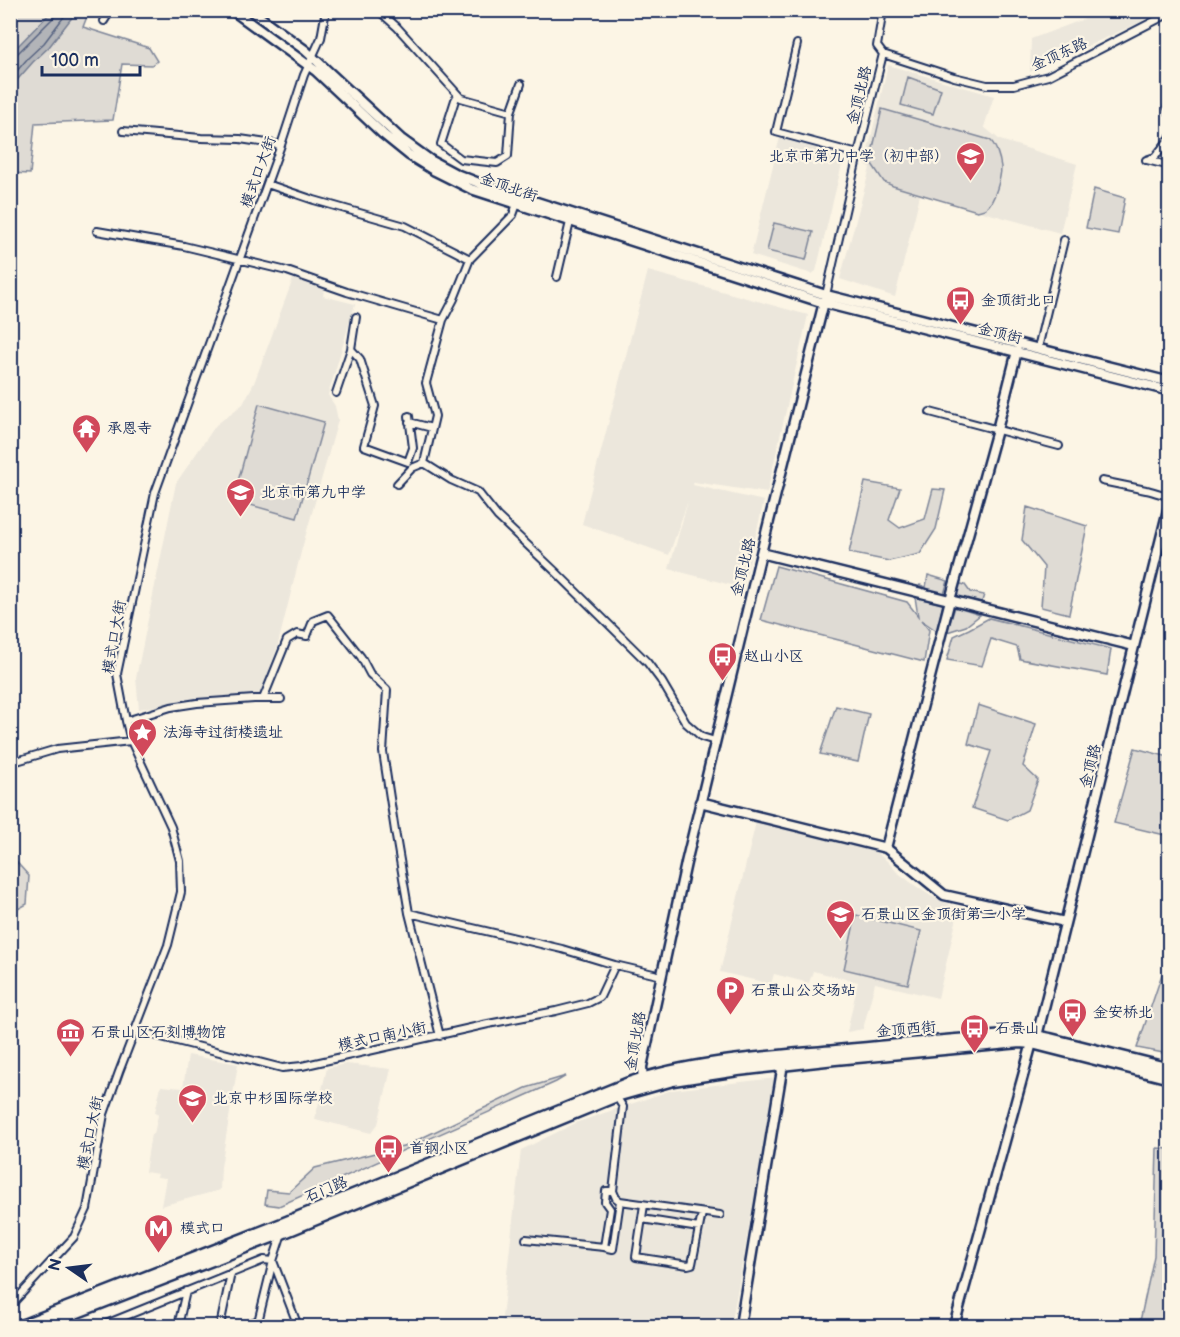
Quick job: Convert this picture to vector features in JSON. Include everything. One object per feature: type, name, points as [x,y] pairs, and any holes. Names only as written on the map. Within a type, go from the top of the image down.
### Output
[{"type":"highway","name":"金顶西街","points":[[643,1083],[674,1071],[783,1055],[1022,1035],[1170,1078]]},
{"type":"highway","name":"金顶西街","points":[[643,1083],[783,1064],[1034,1039],[1170,1069]]},
{"type":"highway","name":"石门路","points":[[41,1326],[616,1096],[643,1083]]},
{"type":"highway","name":"石门路","points":[[21,1326],[282,1228],[511,1130],[643,1083]]},
{"type":"street","points":[[104,21],[111,10]]},
{"type":"street","name":"金顶北街","points":[[250,10],[290,38],[383,134],[409,155],[435,171],[471,189],[518,201],[825,299]]},
{"type":"street","name":"模式口大街","points":[[10,1306],[74,1237],[87,1209],[104,1114],[168,945],[181,892],[180,861],[171,827],[131,741],[117,674],[155,493],[281,145],[304,75],[321,38],[326,10]]},
{"type":"street","points":[[378,10],[397,27],[461,98],[511,112]]},
{"type":"street","name":"金顶北路","points":[[643,1083],[642,1067],[700,802],[825,299],[883,54],[877,46],[883,10]]},
{"type":"street","name":"金顶北街","points":[[233,11],[311,61]]},
{"type":"street","name":"金顶东路","points":[[883,54],[987,85],[1014,85],[1048,76],[1170,14]]},
{"type":"street","points":[[797,44],[776,132],[858,153]]},
{"type":"street","points":[[458,95],[441,144],[461,159],[497,163],[508,156],[511,112],[521,84]]},
{"type":"street","points":[[123,131],[240,139],[281,145]]},
{"type":"street","points":[[1170,138],[1155,157],[1146,160],[1170,166]]},
{"type":"street","points":[[267,184],[405,226],[470,259]]},
{"type":"street","points":[[424,463],[435,416],[426,383],[443,320],[470,259],[513,215],[518,201]]},
{"type":"street","name":"金顶北街","points":[[518,201],[570,222],[825,299]]},
{"type":"street","points":[[556,277],[570,222]]},
{"type":"street","points":[[97,231],[184,246],[287,271],[347,292],[443,320]]},
{"type":"street","points":[[1038,348],[1064,240]]},
{"type":"street","name":"金顶街","points":[[825,299],[1038,348],[1170,382]]},
{"type":"street","name":"金顶街","points":[[825,299],[1170,391]]},
{"type":"street","points":[[336,393],[351,349],[356,317]]},
{"type":"street","points":[[351,349],[360,359],[375,406],[364,446],[408,462],[413,448],[409,419],[432,428]]},
{"type":"street","points":[[886,848],[1017,351]]},
{"type":"street","points":[[930,412],[1059,446]]},
{"type":"street","points":[[397,484],[412,468],[424,463]]},
{"type":"street","points":[[424,463],[451,480],[477,492],[496,516],[646,662],[662,682],[686,723],[702,737],[715,741]]},
{"type":"street","points":[[1102,481],[1170,496]]},
{"type":"street","name":"金顶路","points":[[954,1326],[1065,922],[1170,502]]},
{"type":"street","points":[[761,553],[1134,646]]},
{"type":"street","points":[[263,699],[287,640],[297,634],[307,636],[313,621],[328,615],[361,657],[370,674],[387,690],[384,752],[394,831],[409,913],[440,1036]]},
{"type":"street","points":[[126,721],[171,707],[197,703],[281,699]]},
{"type":"street","points":[[10,763],[57,749],[131,741]]},
{"type":"street","points":[[700,802],[886,848],[944,895],[1065,922]]},
{"type":"street","points":[[409,913],[562,949],[662,976]]},
{"type":"street","name":"模式口南小街","points":[[134,1030],[282,1068],[302,1066],[588,1003],[600,997],[615,965]]},
{"type":"street","points":[[740,1326],[783,1064]]},
{"type":"street","points":[[616,1096],[623,1107],[613,1191],[616,1198],[620,1202],[720,1215]]},
{"type":"street","points":[[604,1247],[610,1209],[605,1202],[606,1191],[613,1191]]},
{"type":"street","points":[[526,1239],[613,1249],[620,1202]]},
{"type":"street","points":[[644,1205],[636,1257],[688,1265],[692,1264],[702,1213]]},
{"type":"street","points":[[642,1219],[699,1228]]},
{"type":"street","points":[[243,1326],[258,1323],[282,1228]]},
{"type":"street","points":[[101,1326],[264,1260],[273,1261]]},
{"type":"street","points":[[273,1261],[298,1326]]},
{"type":"street","points":[[220,1326],[231,1273]]},
{"type":"street","points":[[178,1326],[186,1291]]},
{"type":"shaded area","points":[[1108,10],[1139,11],[1143,21],[1030,72],[1031,39]]},
{"type":"shaded area","points":[[11,11],[95,11],[88,14],[83,27],[149,48],[157,61],[152,65],[122,64],[113,120],[35,123],[30,174],[11,173]]},
{"type":"shaded area","name":"北京市第九中学（初中部）","points":[[888,65],[994,96],[984,127],[1000,140],[1077,164],[1060,233],[920,195],[895,297],[840,279],[870,168],[865,163]]},
{"type":"shaded area","points":[[908,77],[941,89],[933,114],[901,105]]},
{"type":"shaded area","points":[[882,109],[990,140],[999,156],[1001,167],[997,189],[989,205],[977,211],[884,182],[870,161]]},
{"type":"shaded area","points":[[780,137],[845,152],[816,271],[812,274],[751,255]]},
{"type":"shaded area","points":[[1094,189],[1125,198],[1118,234],[1086,228]]},
{"type":"shaded area","points":[[774,223],[813,232],[806,260],[767,251]]},
{"type":"shaded area","points":[[648,271],[808,315],[767,493],[694,482],[693,485],[764,501],[743,588],[669,569],[688,501],[669,555],[582,524]]},
{"type":"shaded area","name":"北京市第九中学","points":[[293,279],[324,289],[323,296],[355,304],[328,395],[335,406],[338,420],[277,648],[260,694],[193,699],[139,709],[136,678],[176,483],[216,425],[243,404],[254,383]]},
{"type":"shaded area","points":[[259,404],[324,422],[297,518],[233,500]]},
{"type":"shaded area","points":[[865,482],[900,488],[889,520],[900,528],[925,519],[933,489],[945,490],[936,529],[920,554],[889,561],[849,553]]},
{"type":"shaded area","points":[[1027,507],[1087,526],[1069,614],[1041,607],[1044,567],[1022,540]]},
{"type":"shaded area","points":[[776,566],[907,602],[918,616],[915,597],[943,604],[937,631],[921,620],[929,630],[924,662],[761,620]]},
{"type":"shaded area","points":[[928,575],[948,581],[944,594],[919,588],[920,585],[926,587]]},
{"type":"shaded area","points":[[957,583],[965,585],[970,592],[984,595],[981,604],[955,598]]},
{"type":"shaded area","points":[[955,607],[980,615],[966,626],[947,632]]},
{"type":"shaded area","points":[[989,618],[1111,649],[1107,675],[1020,659],[1017,647],[991,639],[982,666],[947,660],[954,636]]},
{"type":"shaded area","points":[[978,705],[1036,724],[1023,766],[1038,780],[1027,810],[1008,820],[972,808],[991,751],[968,744]]},
{"type":"shaded area","points":[[836,706],[869,714],[858,762],[820,754]]},
{"type":"shaded area","points":[[1135,748],[1169,757],[1169,836],[1114,823]]},
{"type":"shaded area","name":"石景山区金顶街第二小学","points":[[756,822],[872,849],[917,887],[959,909],[938,998],[875,983],[863,1029],[847,1032],[858,982],[813,971],[809,983],[774,974],[771,984],[720,972]]},
{"type":"shaded area","points":[[11,856],[29,876],[27,904],[14,911],[11,916]]},
{"type":"shaded area","points":[[856,915],[921,931],[908,984],[844,969]]},
{"type":"shaded area","points":[[1169,972],[1169,1054],[1137,1048],[1162,974]]},
{"type":"shaded area","name":"北京中杉国际学校","points":[[188,1055],[238,1064],[221,1167],[220,1190],[161,1206],[166,1178],[145,1172],[151,1134],[154,1134],[158,1115],[155,1112],[161,1086],[183,1088]]},
{"type":"shaded area","points":[[346,1064],[391,1069],[378,1124],[371,1133],[315,1119],[327,1068]]},
{"type":"shaded area","points":[[566,1076],[279,1206],[265,1204],[267,1190],[289,1192],[315,1168],[407,1145],[526,1088]]},
{"type":"shaded area","points":[[776,1078],[731,1326],[501,1326],[521,1150],[578,1122],[672,1090]]},
{"type":"shaded area","points":[[1157,1148],[1169,1149],[1169,1316],[1167,1326],[1139,1326],[1154,1256]]},
{"type":"water","points":[[52,11],[77,11],[49,47],[11,87],[11,53]]},
{"type":"place","name":"北京市第九中学（初中部）","points":[[970,182]]},
{"type":"place","name":"金顶街北口","points":[[960,326]]},
{"type":"place","name":"承恩寺","points":[[86,454]]},
{"type":"place","name":"北京市第九中学","points":[[240,518]]},
{"type":"place","name":"赵山小区","points":[[723,682]]},
{"type":"place","name":"法海寺过街楼遗址","points":[[142,758]]},
{"type":"place","name":"石景山区金顶街第二小学","points":[[840,940]]},
{"type":"place","name":"石景山公交场站","points":[[730,1016]]},
{"type":"place","name":"金安桥北","points":[[1072,1038]]},
{"type":"place","name":"石景山","points":[[974,1054]]},
{"type":"place","name":"石景山区石刻博物馆","points":[[70,1058]]},
{"type":"place","name":"北京中杉国际学校","points":[[192,1124]]},
{"type":"place","name":"首钢小区","points":[[388,1174]]},
{"type":"place","name":"模式口","points":[[159,1254]]}]
